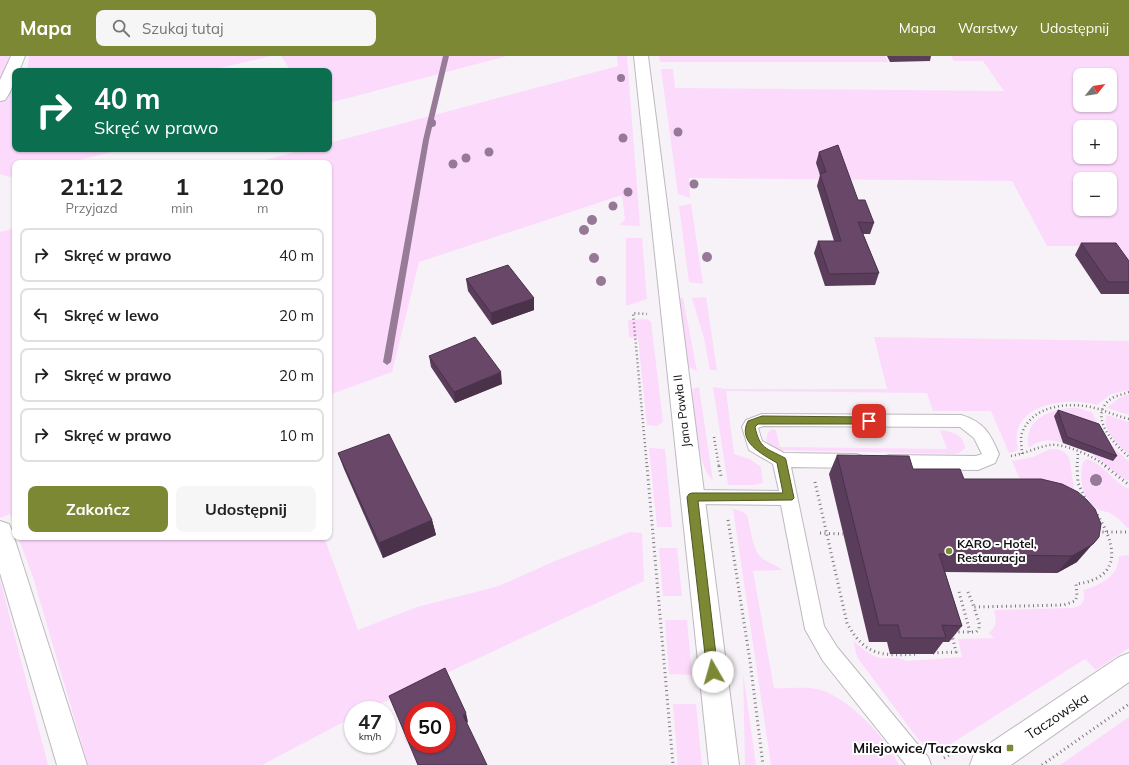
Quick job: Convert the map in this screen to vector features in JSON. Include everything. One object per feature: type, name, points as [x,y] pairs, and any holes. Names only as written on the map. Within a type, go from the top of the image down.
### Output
[{"type":"main road","points":[[13,68],[18,56]]},
{"type":"main road","name":"Jana Pawła II","points":[[641,56],[724,765]]},
{"type":"main road","points":[[0,97],[12,70]]},
{"type":"main road","points":[[0,531],[72,765]]},
{"type":"main road","name":"Taczowska","points":[[986,765],[1129,666]]},
{"type":"lane","points":[[781,460],[978,463],[990,458],[991,454],[984,436],[972,425],[961,421],[762,420],[752,424],[750,427],[755,445],[781,460],[815,629],[830,654],[920,765]]},
{"type":"lane","points":[[692,497],[789,498]]},
{"type":"path","points":[[635,338],[673,765]]},
{"type":"path","points":[[1129,392],[1113,397],[1102,407],[1101,421],[1105,431],[1118,449],[1129,457]]},
{"type":"path","points":[[1022,454],[1022,433],[1028,422],[1043,410],[1071,405],[1091,407],[1129,419]]},
{"type":"path","points":[[1011,456],[1045,446],[1062,446],[1102,463],[1114,475],[1129,485]]},
{"type":"path","points":[[974,607],[1071,604],[1077,599],[1078,594],[1076,584],[1086,583],[1107,571],[1114,552],[1108,531],[1081,492],[1076,474],[1078,453]]},
{"type":"path","points":[[816,477],[815,483],[847,623],[850,631],[865,647],[887,656],[956,652],[951,632],[976,632],[979,629],[979,623],[968,592]]},
{"type":"path","points":[[812,532],[843,534]]},
{"type":"path","points":[[1095,532],[1129,532]]},
{"type":"path","points":[[959,592],[970,632]]},
{"type":"path","points":[[1042,765],[1129,704]]},
{"type":"shaded area","points":[[0,56],[9,56],[4,75],[12,74],[12,152],[113,152],[79,160],[12,160],[12,176],[9,177],[0,174]]},
{"type":"shaded area","points":[[29,56],[271,56],[220,68],[27,68]]},
{"type":"shaded area","points":[[281,56],[507,56],[332,102],[332,68],[289,68]]},
{"type":"shaded area","points":[[617,56],[627,56],[640,226],[619,225],[625,220],[622,195],[419,262],[392,372],[332,394],[332,160],[265,160],[295,152],[332,152],[332,142],[618,66]]},
{"type":"shaded area","points":[[659,56],[885,56],[888,62],[660,62]]},
{"type":"shaded area","points":[[951,56],[1129,56],[1129,279],[1106,246],[1047,246],[1012,181],[689,178],[690,198],[678,194],[661,69],[673,69],[675,88],[1004,91],[983,61],[954,61]]},
{"type":"shaded area","points":[[691,204],[703,284],[689,282],[679,206]]},
{"type":"shaded area","points":[[12,229],[12,519],[10,514],[0,518],[0,232]]},
{"type":"shaded area","points":[[626,238],[642,238],[647,299],[626,306]]},
{"type":"shaded area","points":[[706,297],[717,370],[710,370],[704,338],[692,298]]},
{"type":"shaded area","points":[[679,298],[683,298],[697,371],[688,367]]},
{"type":"shaded area","points":[[647,319],[651,322],[663,422],[657,426],[647,425],[638,338],[629,337],[628,320]]},
{"type":"shaded area","points":[[874,337],[1129,341],[1129,390],[1111,394],[1097,405],[1084,402],[1055,403],[1030,413],[1021,422],[1017,434],[1018,449],[1009,453],[991,411],[933,411],[927,393],[726,391],[734,454],[750,459],[761,467],[763,483],[754,485],[728,485],[713,387],[726,389],[887,389]]},
{"type":"shaded area","points":[[699,387],[713,481],[707,473],[703,463],[695,425],[692,390]]},
{"type":"shaded area","points":[[1129,395],[1129,415],[1107,408],[1119,398]]},
{"type":"shaded area","points":[[1077,408],[1092,412],[1107,439],[1117,451],[1129,461],[1129,481],[1122,478],[1092,454],[1103,445],[1058,428],[1063,443],[1041,441],[1029,448],[1028,438],[1030,429],[1041,417],[1058,410]]},
{"type":"shaded area","points":[[1107,415],[1129,422],[1129,454],[1120,447],[1108,431],[1106,425]]},
{"type":"shaded area","points":[[772,429],[776,430],[780,447],[947,449],[940,430],[957,434],[962,440],[965,448],[959,453],[953,454],[781,450],[775,449],[766,441],[768,432]]},
{"type":"shaded area","points":[[649,448],[665,449],[672,527],[657,527]]},
{"type":"shaded area","points":[[1050,449],[1057,449],[1064,452],[1069,457],[1074,488],[1077,496],[1029,499],[1012,461],[1033,457]]},
{"type":"shaded area","points":[[1087,459],[1093,461],[1123,486],[1129,489],[1129,528],[1127,528],[1116,517],[1108,512],[1097,509],[1091,504],[1085,493],[1081,475],[1083,462]]},
{"type":"shaded area","points":[[733,509],[741,511],[747,515],[758,554],[763,559],[782,570],[753,571],[774,688],[817,689],[840,700],[853,709],[876,731],[886,743],[899,765],[771,765]]},
{"type":"shaded area","points":[[630,532],[642,533],[644,581],[386,701],[344,701],[344,722],[262,765],[88,765],[33,577],[19,540],[325,540],[358,630],[417,607],[499,586],[555,561]]},
{"type":"shaded area","points":[[659,548],[677,548],[682,596],[663,596]]},
{"type":"shaded area","points":[[1129,555],[1129,648],[1096,670],[1085,659],[938,752],[929,748],[917,738],[857,657],[853,641],[869,653],[881,658],[897,658],[906,661],[962,657],[958,639],[994,638],[989,633],[995,625],[996,620],[994,610],[1072,608],[1079,606],[1084,600],[1083,590],[1106,580],[1116,569],[1119,556]]},
{"type":"shaded area","points":[[0,579],[48,765],[0,765]]},
{"type":"shaded area","points":[[665,620],[687,620],[692,675],[669,674]]},
{"type":"shaded area","points":[[743,672],[756,765],[745,765]]},
{"type":"shaded area","points":[[673,704],[696,704],[702,765],[678,765]]},
{"type":"shaded area","points":[[1129,717],[1129,765],[1060,765]]},
{"type":"building","points":[[838,145],[858,200],[865,200],[874,223],[858,222],[879,273],[829,274],[818,241],[841,241],[820,174],[826,172],[819,152]]},
{"type":"building","points":[[1081,243],[1116,243],[1129,261],[1129,282],[1108,282]]},
{"type":"building","points":[[508,265],[534,298],[491,313],[466,279]]},
{"type":"building","points":[[475,337],[501,372],[454,392],[429,356]]},
{"type":"building","points":[[1058,410],[1099,424],[1117,456],[1067,437]]},
{"type":"building","points":[[389,434],[432,520],[379,543],[338,453]]},
{"type":"building","name":"KARO - Hotel, Restauracja","points":[[837,455],[909,456],[913,469],[960,469],[964,479],[1041,479],[1062,484],[1078,492],[1095,509],[1101,524],[1099,537],[1093,544],[1072,556],[939,554],[962,626],[942,625],[946,638],[901,638],[898,625],[879,625]]},
{"type":"building","points":[[445,668],[466,713],[463,715],[487,765],[418,765],[413,753],[456,753],[456,701],[404,701],[404,732],[396,713],[396,701],[391,701],[389,696]]},
{"type":"waterway","points":[[387,362],[426,140],[446,56]]},
{"type":"place","name":"KARO - Hotel, Restauracja","points":[[949,551]]},
{"type":"place","name":"Milejowice/Taczowska","points":[[1010,748]]},
{"type":"route","points":[[713,672],[692,497],[789,498],[781,460],[759,448],[753,441],[750,427],[756,421],[869,421]]}]
